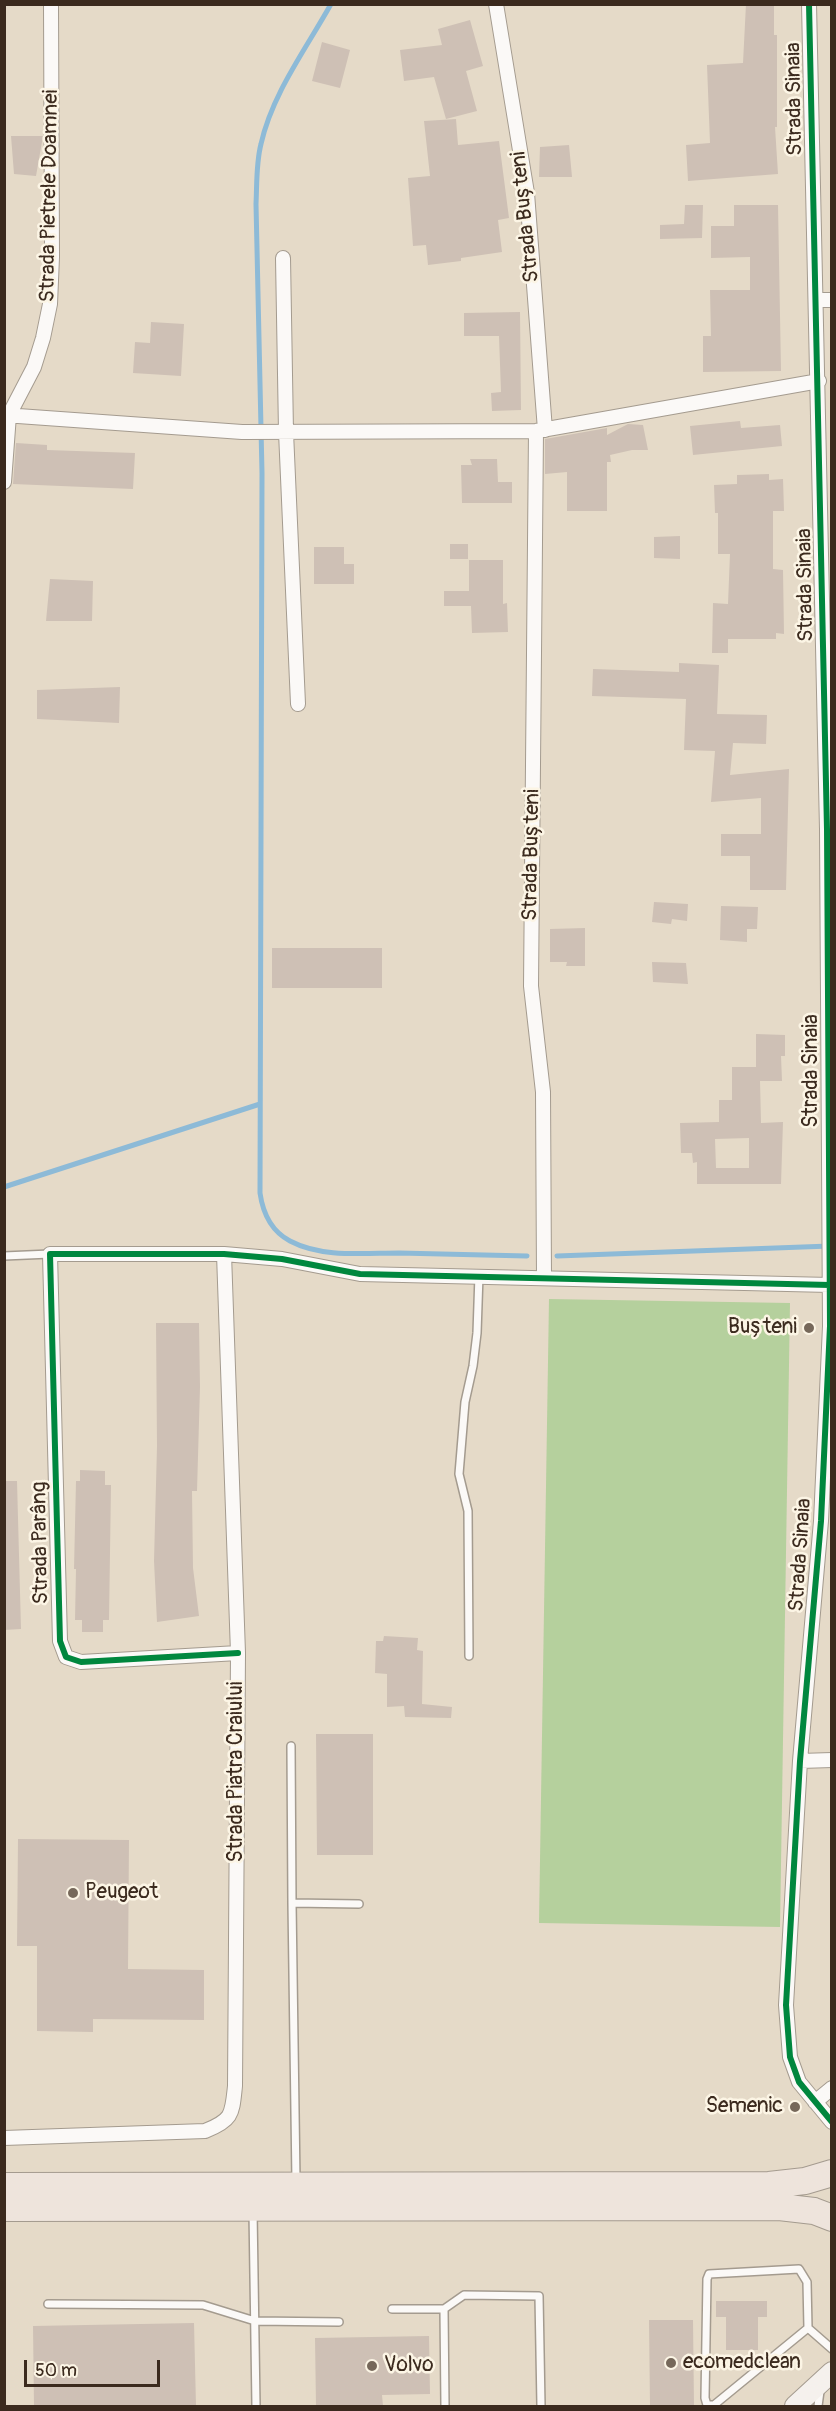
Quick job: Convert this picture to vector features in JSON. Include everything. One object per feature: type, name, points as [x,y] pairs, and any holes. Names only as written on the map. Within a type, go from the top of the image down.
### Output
[{"type":"highway","points":[[4,2186],[769,2185],[805,2181],[831,2173]]},
{"type":"highway","points":[[4,2208],[779,2207],[814,2211],[831,2218]]},
{"type":"street","name":"Strada Pietrele Doamnei","points":[[7,415],[34,367],[50,304],[52,257],[51,4]]},
{"type":"street","name":"Strada Bușteni","points":[[496,4],[526,182],[541,431],[531,986],[543,1092],[544,1278]]},
{"type":"street","name":"Strada Sinaia","points":[[809,4],[829,797],[830,1285],[826,1521],[800,1761],[786,2005],[790,2057],[799,2082],[831,2122]]},
{"type":"street","points":[[283,258],[283,432],[298,704]]},
{"type":"street","points":[[816,300],[831,300]]},
{"type":"street","points":[[4,482],[7,415],[242,432],[541,431],[819,381]]},
{"type":"street","points":[[50,1254],[224,1254],[282,1259],[360,1274],[830,1285]]},
{"type":"street","name":"Strada Parâng","points":[[50,1254],[62,1651],[66,1658],[81,1662],[238,1653]]},
{"type":"street","name":"Strada Piatra Craiului","points":[[4,2138],[205,2131],[223,2124],[230,2118],[235,2086],[238,1653],[224,1254]]},
{"type":"street","points":[[800,1761],[831,1760]]},
{"type":"street","points":[[815,2102],[831,2088]]},
{"type":"street","points":[[795,2406],[828,2375]]},
{"type":"lane","points":[[4,1256],[50,1254]]},
{"type":"lane","points":[[469,1656],[468,1511],[459,1474],[465,1402],[477,1333],[479,1275]]},
{"type":"lane","points":[[291,1746],[296,2185]]},
{"type":"lane","points":[[292,1903],[360,1904]]},
{"type":"lane","points":[[252,2207],[256,2406]]},
{"type":"lane","points":[[808,2328],[711,2406],[708,2405],[705,2398],[709,2274],[798,2270],[807,2282],[808,2328],[831,2349]]},
{"type":"lane","points":[[392,2309],[444,2309],[464,2295],[539,2296],[541,2406]]},
{"type":"lane","points":[[48,2304],[203,2305],[255,2321],[339,2322]]},
{"type":"lane","points":[[444,2309],[445,2406]]},
{"type":"lane","points":[[818,2406],[818,2396],[828,2375]]},
{"type":"green space","points":[[549,1299],[790,1303],[780,1927],[539,1923]]},
{"type":"building","points":[[746,4],[774,4],[774,35],[777,35],[777,127],[775,127],[778,174],[688,181],[686,145],[710,143],[707,65],[743,63]]},
{"type":"building","points":[[470,20],[483,66],[466,71],[477,111],[446,119],[434,77],[404,81],[400,50],[442,45],[438,29]]},
{"type":"building","points":[[322,42],[350,50],[340,88],[312,81]]},
{"type":"building","points":[[456,119],[458,145],[499,141],[509,218],[498,220],[502,252],[428,265],[426,245],[413,246],[408,178],[430,176],[424,121]]},
{"type":"building","points":[[11,136],[43,136],[36,176],[14,174]]},
{"type":"building","points":[[569,145],[572,177],[539,177],[540,147]]},
{"type":"building","points":[[685,205],[703,205],[702,238],[660,239],[660,225],[684,224]]},
{"type":"building","points":[[734,205],[778,205],[781,371],[703,372],[703,336],[711,336],[710,290],[750,290],[750,257],[711,258],[711,226],[734,226]]},
{"type":"building","points":[[520,312],[521,410],[492,411],[491,393],[501,392],[499,336],[464,336],[464,313]]},
{"type":"building","points":[[151,322],[184,324],[181,376],[133,373],[135,342],[150,343]]},
{"type":"building","points":[[740,421],[741,428],[780,425],[782,446],[693,455],[690,426]]},
{"type":"building","points":[[628,424],[643,425],[648,450],[632,450],[610,455],[611,462],[607,462],[607,511],[567,511],[567,472],[545,474],[545,439],[607,428],[607,435]]},
{"type":"building","points":[[16,443],[47,445],[47,450],[135,453],[133,489],[13,484]]},
{"type":"building","points":[[470,459],[497,459],[498,482],[512,482],[512,503],[462,503],[461,465],[472,465]]},
{"type":"building","points":[[769,474],[769,480],[783,479],[784,511],[773,511],[773,569],[783,570],[784,634],[776,633],[776,639],[728,639],[728,653],[712,653],[713,603],[728,604],[730,554],[718,554],[718,513],[715,513],[714,485],[737,484],[737,475]]},
{"type":"building","points":[[680,536],[680,559],[654,558],[654,537]]},
{"type":"building","points":[[450,544],[468,544],[468,559],[450,559]]},
{"type":"building","points":[[314,547],[344,547],[344,564],[354,564],[354,584],[314,584]]},
{"type":"building","points":[[469,560],[503,560],[503,604],[507,603],[508,632],[472,633],[471,606],[444,606],[444,591],[469,591]]},
{"type":"building","points":[[50,579],[93,581],[92,621],[46,621]]},
{"type":"building","points":[[679,663],[719,665],[717,714],[767,715],[766,744],[733,743],[730,775],[789,769],[786,890],[750,890],[750,856],[721,856],[721,834],[761,834],[761,798],[711,802],[715,751],[684,750],[686,699],[592,696],[593,669],[679,672]]},
{"type":"building","points":[[120,687],[119,723],[37,719],[37,690]]},
{"type":"building","points":[[654,902],[688,904],[687,921],[672,919],[671,924],[652,922]]},
{"type":"building","points":[[721,906],[758,907],[757,929],[747,929],[747,942],[720,940]]},
{"type":"building","points":[[585,928],[585,966],[566,966],[567,962],[550,962],[550,929]]},
{"type":"building","points":[[272,948],[382,948],[382,988],[272,988]]},
{"type":"building","points":[[652,962],[686,963],[688,984],[653,982]]},
{"type":"building","points":[[756,1034],[785,1035],[785,1056],[781,1056],[782,1081],[760,1081],[761,1123],[783,1122],[781,1184],[697,1184],[697,1162],[693,1163],[692,1153],[681,1153],[680,1123],[719,1122],[719,1100],[732,1100],[732,1067],[756,1067]],"holes":[[[749,1138],[749,1168],[716,1168],[715,1139]]]},
{"type":"building","points":[[156,1323],[199,1323],[200,1387],[197,1491],[192,1491],[193,1568],[199,1616],[157,1622],[154,1561],[157,1446]]},
{"type":"building","points":[[80,1470],[105,1471],[105,1485],[111,1485],[109,1620],[103,1620],[103,1632],[82,1632],[82,1620],[75,1620],[76,1481],[80,1481]]},
{"type":"building","points":[[4,1481],[17,1481],[21,1629],[4,1630]]},
{"type":"building","points":[[384,1636],[418,1638],[417,1650],[423,1651],[422,1704],[452,1707],[451,1718],[405,1717],[404,1706],[387,1707],[387,1674],[375,1673],[376,1641],[383,1641]]},
{"type":"building","points":[[316,1734],[373,1734],[373,1855],[317,1855]]},
{"type":"building","name":"Peugeot","points":[[18,1839],[129,1840],[128,1969],[204,1970],[204,2020],[93,2019],[93,2032],[37,2031],[37,1946],[17,1946]]},
{"type":"building","points":[[716,2301],[767,2301],[767,2317],[758,2317],[758,2350],[726,2350],[726,2317],[716,2317]]},
{"type":"building","name":"ecomedclean","points":[[649,2320],[693,2320],[694,2406],[650,2406]]},
{"type":"building","points":[[194,2323],[196,2406],[34,2406],[33,2326]]},
{"type":"building","name":"Volvo","points":[[429,2336],[430,2394],[382,2395],[383,2406],[316,2406],[315,2338]]},
{"type":"waterway","points":[[331,4],[273,107],[261,144],[257,174],[262,473],[260,1193],[263,1208],[273,1227],[290,1241],[316,1250],[343,1253],[527,1256]]},
{"type":"waterway","points":[[4,1187],[260,1104]]},
{"type":"waterway","points":[[557,1256],[830,1246]]},
{"type":"cycle path","points":[[809,4],[827,829],[830,1326],[821,1521],[800,1761],[786,2005],[790,2057],[799,2082],[832,2122]]},
{"type":"cycle path","points":[[238,1653],[81,1662],[66,1657],[60,1641],[50,1254],[224,1254],[282,1259],[360,1274],[830,1285]]},
{"type":"place","name":"Bușteni","points":[[809,1328]]},
{"type":"place","name":"Peugeot","points":[[73,1893]]},
{"type":"place","name":"Semenic","points":[[795,2107]]},
{"type":"place","name":"ecomedclean","points":[[671,2363]]},
{"type":"place","name":"Volvo","points":[[372,2366]]}]
